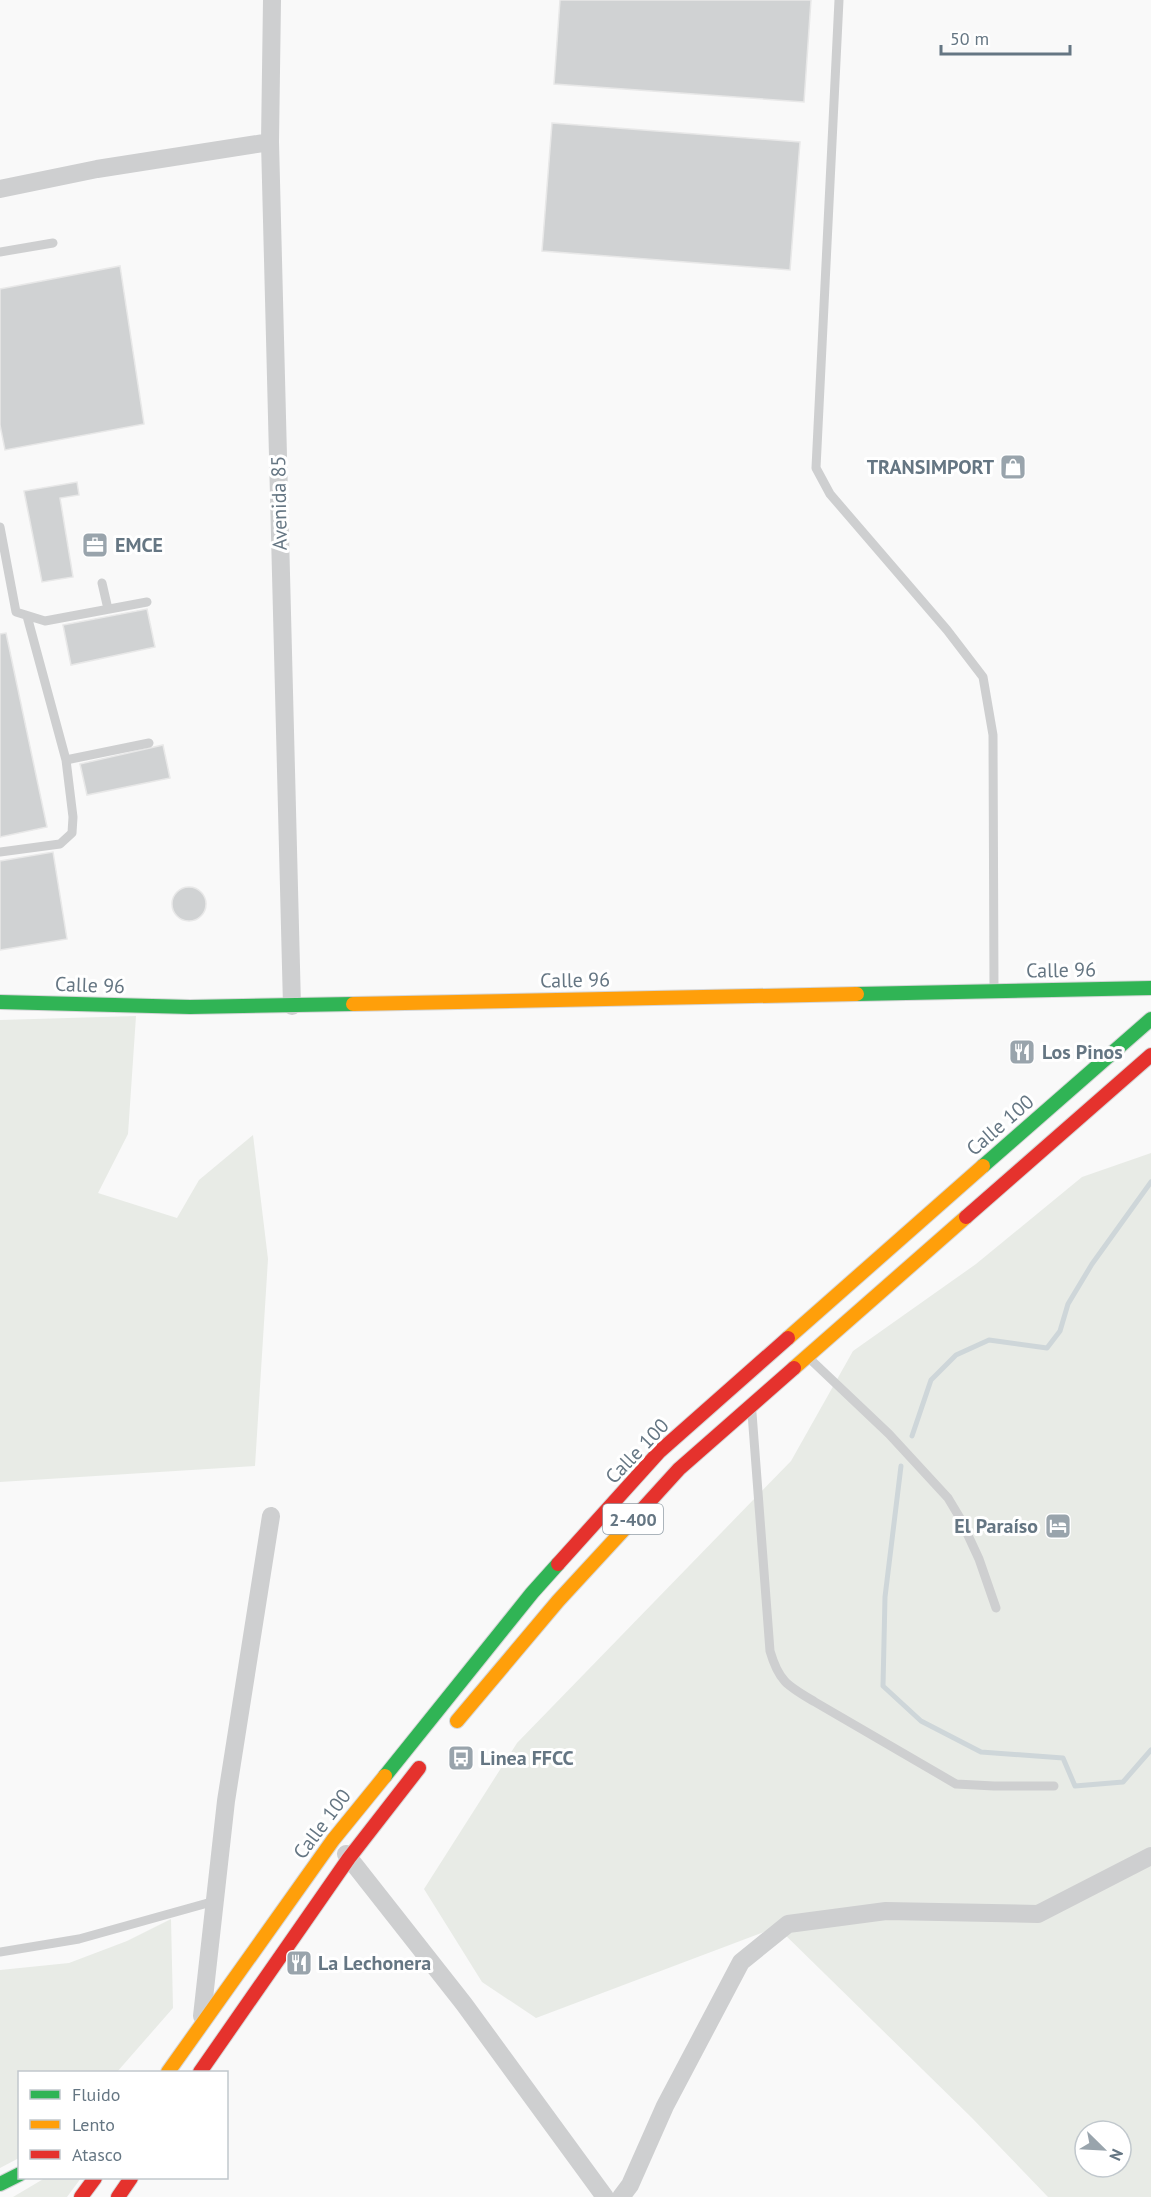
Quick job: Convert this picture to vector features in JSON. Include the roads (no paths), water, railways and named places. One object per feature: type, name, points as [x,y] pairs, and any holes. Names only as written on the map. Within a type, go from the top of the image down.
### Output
[{"type":"main road","name":"Calle 96","points":[[0,1002],[190,1007],[292,1006],[1151,988]]},
{"type":"main road","name":"Calle 100","points":[[169,2071],[333,1840],[532,1593],[659,1452],[1151,1019]]},
{"type":"main road","name":"2-400","points":[[446,1734],[558,1601],[671,1478],[1151,1055]]},
{"type":"main road","points":[[201,2071],[349,1858],[425,1761]]},
{"type":"main road","points":[[158,2071],[182,2051]]},
{"type":"main road","points":[[0,2184],[18,2175]]},
{"type":"main road","points":[[81,2197],[94,2179]]},
{"type":"main road","points":[[118,2197],[130,2179]]},
{"type":"street","name":"Avenida 85","points":[[272,0],[270,142],[292,1006]]},
{"type":"street","points":[[0,189],[97,169],[270,142]]},
{"type":"street","points":[[202,2023],[226,1801],[271,1516]]},
{"type":"street","points":[[333,1840],[464,2004],[605,2197]]},
{"type":"street","points":[[621,2197],[630,2184],[666,2106],[741,1962],[788,1924],[886,1911],[1038,1914],[1151,1856]]},
{"type":"lane","points":[[838,0],[816,468],[830,494],[947,630],[983,677],[993,735],[994,991]]},
{"type":"lane","points":[[0,252],[53,243]]},
{"type":"lane","points":[[0,527],[3,556],[16,612],[45,621],[147,602]]},
{"type":"lane","points":[[102,583],[108,609]]},
{"type":"lane","points":[[0,852],[60,844],[72,833],[74,817],[66,760],[27,616]]},
{"type":"lane","points":[[66,760],[148,744]]},
{"type":"lane","points":[[807,1356],[889,1434],[948,1498],[979,1560],[996,1608]]},
{"type":"lane","points":[[752,1405],[770,1651],[774,1665],[782,1679],[807,1697],[956,1784],[1054,1786]]},
{"type":"lane","points":[[0,1952],[79,1939],[215,1901]]},
{"type":"waterway","points":[[912,1436],[931,1380],[956,1355],[989,1340],[1047,1348],[1060,1331],[1068,1304],[1092,1264],[1151,1182]]},
{"type":"waterway","points":[[901,1466],[885,1597],[883,1686],[921,1721],[981,1752],[1063,1758],[1075,1786],[1123,1782],[1151,1750]]},
{"type":"place","name":"TRANSIMPORT","points":[[1013,467]]},
{"type":"place","name":"EMCE","points":[[95,545]]},
{"type":"place","name":"Los Pinos","points":[[1022,1052]]},
{"type":"place","name":"El Paraíso","points":[[1058,1526]]},
{"type":"place","name":"Linea FFCC","points":[[461,1758]]},
{"type":"place","name":"La Lechonera","points":[[299,1963]]}]
